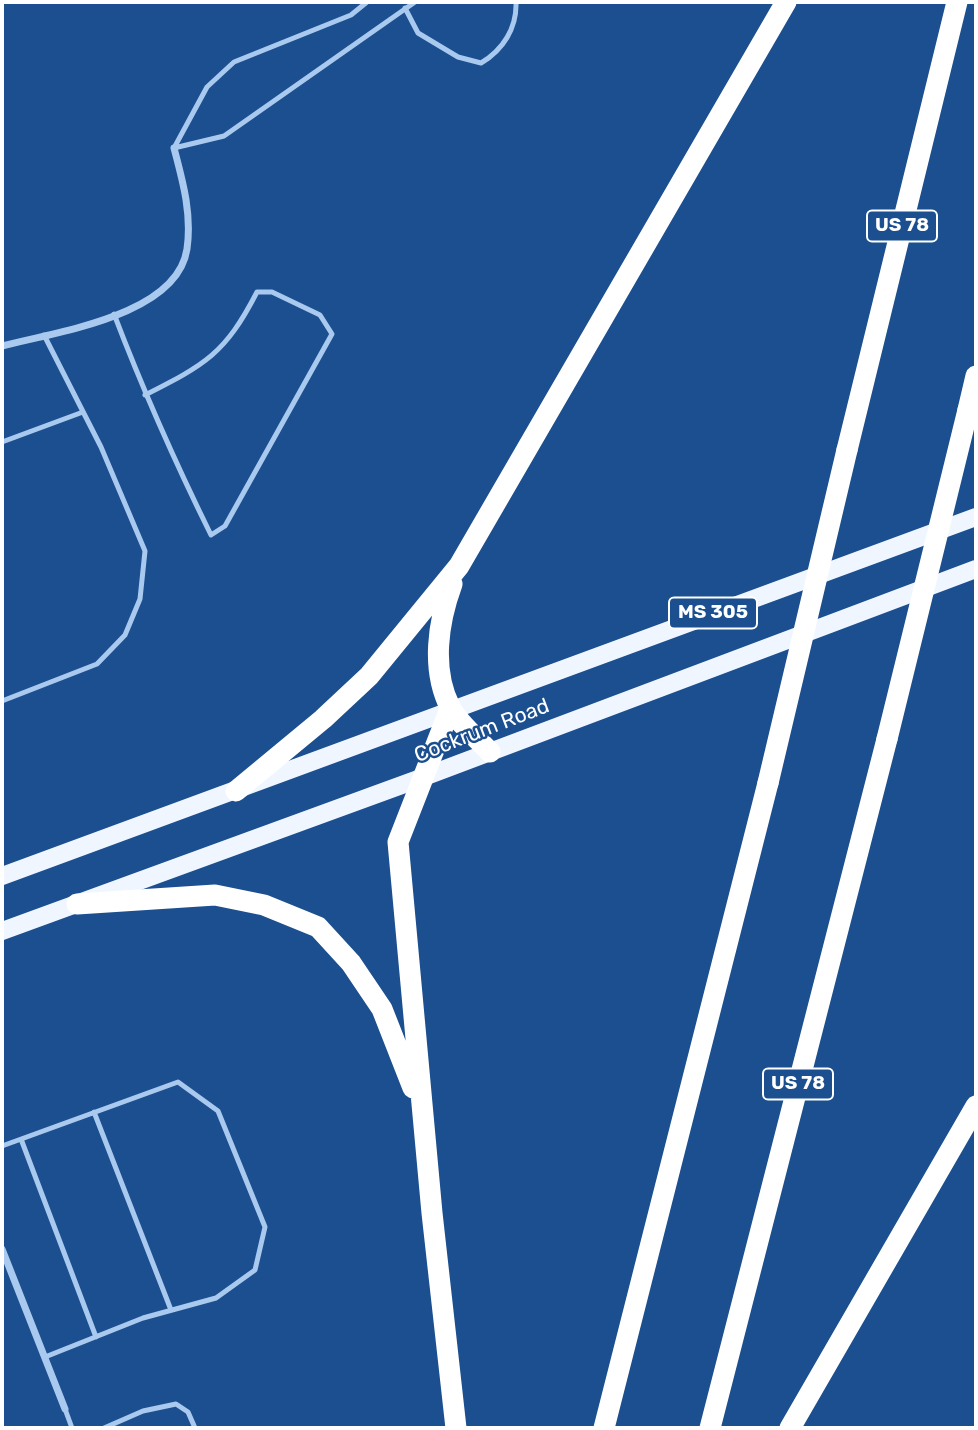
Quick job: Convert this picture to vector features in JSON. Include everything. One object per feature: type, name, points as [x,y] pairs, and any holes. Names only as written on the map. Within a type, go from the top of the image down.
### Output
[{"type":"highway","points":[[236,791],[323,719],[369,676],[459,566],[786,2]]},
{"type":"highway","name":"US 78","points":[[604,1428],[768,783],[957,2]]},
{"type":"highway","name":"US 78","points":[[710,1428],[887,739],[976,376]]},
{"type":"highway","points":[[459,566],[442,611],[438,638],[443,689],[450,709],[490,752]]},
{"type":"highway","points":[[450,709],[398,842],[422,1111],[456,1428]]},
{"type":"highway","points":[[77,904],[215,895],[264,905],[318,927],[351,963],[382,1009],[422,1111]]},
{"type":"highway","points":[[790,1428],[976,1106]]},
{"type":"main road","name":"Cockrum Road","points":[[2,876],[976,517]]},
{"type":"main road","name":"Cockrum Road","points":[[2,931],[421,778],[976,569]]},
{"type":"street","points":[[2,346],[114,314],[152,299],[168,286],[183,262],[189,226],[187,199],[174,148]]},
{"type":"street","points":[[2,1249],[65,1409]]},
{"type":"lane","points":[[174,148],[207,87],[234,62],[351,15],[367,2]]},
{"type":"lane","points":[[174,148],[224,136],[415,2]]},
{"type":"lane","points":[[405,8],[418,33],[458,57],[481,63],[498,52],[512,30],[516,2]]},
{"type":"lane","points":[[114,314],[145,395],[211,535],[225,526],[332,334],[320,315],[272,292],[257,292],[224,346],[200,367],[145,395]]},
{"type":"lane","points":[[2,701],[97,664],[125,635],[140,599],[145,551],[83,412],[44,335]]},
{"type":"lane","points":[[2,442],[83,412]]},
{"type":"lane","points":[[2,1146],[178,1082],[218,1111],[265,1227],[255,1270],[216,1298],[171,1310],[45,1357]]},
{"type":"lane","points":[[94,1112],[171,1310]]},
{"type":"lane","points":[[21,1139],[96,1336]]},
{"type":"lane","points":[[103,1428],[163,1405],[176,1404],[188,1412],[195,1428]]},
{"type":"lane","points":[[65,1409],[72,1428]]},
{"type":"lane","points":[[122,1420],[125,1428]]}]
